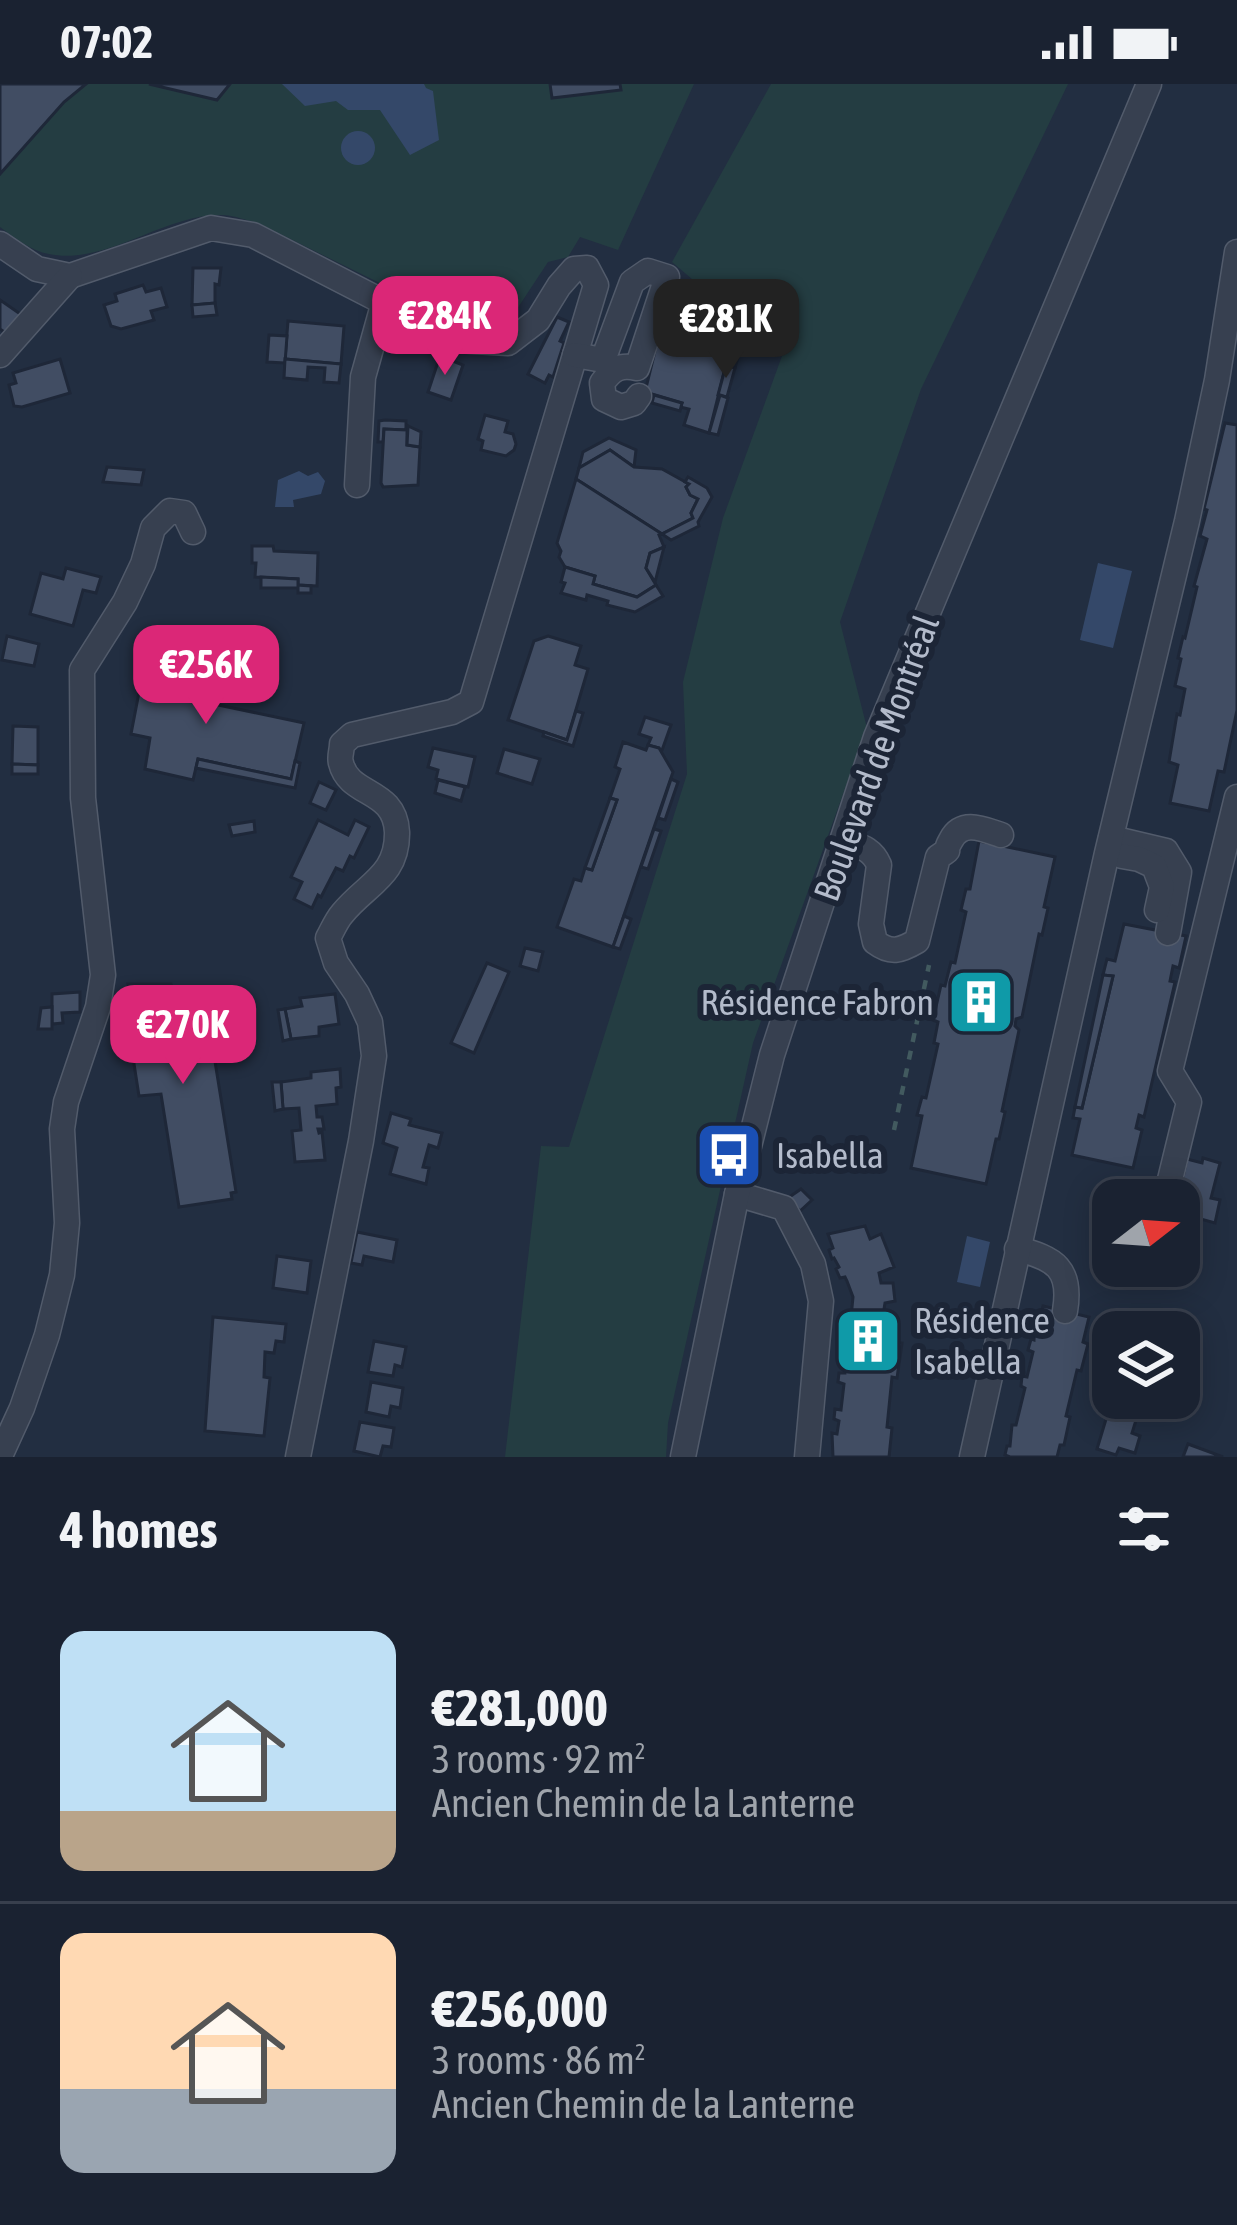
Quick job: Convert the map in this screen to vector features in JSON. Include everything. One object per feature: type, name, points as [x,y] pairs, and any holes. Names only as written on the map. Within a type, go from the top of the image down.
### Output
[{"type":"street","name":"Boulevard de Montréal","points":[[683,1457],[736,1194],[772,1055],[876,737],[1149,84]]},
{"type":"street","points":[[0,355],[70,276],[211,228],[254,235],[457,340],[508,343],[538,320],[574,269],[587,268],[596,285],[471,702],[452,712],[352,735],[342,744],[340,764],[353,783],[383,800],[394,815],[397,836],[392,865],[341,915],[328,938],[335,963],[370,1022],[374,1056],[298,1457]]},
{"type":"street","points":[[0,244],[37,269],[70,276]]},
{"type":"street","points":[[972,1457],[1109,845],[1187,521],[1227,382],[1237,252]]},
{"type":"street","points":[[575,355],[603,360],[632,282],[648,271],[667,277],[638,368],[625,365],[611,371],[602,383],[604,399],[621,407],[639,396]]},
{"type":"street","points":[[357,485],[363,377],[384,302]]},
{"type":"street","points":[[0,1456],[22,1408],[62,1275],[67,1223],[62,1130],[103,975],[82,798],[82,670],[143,564],[153,528],[170,511],[184,513],[193,532]]},
{"type":"street","points":[[1170,1179],[1189,1102],[1170,1072],[1237,796]]},
{"type":"street","points":[[843,840],[870,850],[879,865],[871,924],[875,942],[887,950],[902,950],[917,941],[938,857],[934,841],[957,813],[974,812]]},
{"type":"street","points":[[938,857],[961,829],[972,826],[1001,835]]},
{"type":"street","points":[[1109,845],[1154,866],[1162,887],[1161,931]]},
{"type":"street","points":[[736,1194],[784,1208],[814,1264],[821,1301],[807,1457]]},
{"type":"street","points":[[1017,1249],[1057,1264],[1069,1288],[1065,1311]]},
{"type":"path","points":[[894,1130],[931,955]]},
{"type":"green space","points":[[0,84],[694,84],[618,250],[580,237],[568,257],[548,262],[501,327],[475,330],[260,224],[233,216],[202,216],[93,253],[49,254],[30,247],[0,227]]},
{"type":"green space","points":[[771,84],[1068,84],[921,389],[840,622],[867,728],[753,1043],[668,1423],[666,1457],[505,1457],[541,1146],[569,1147],[687,774],[683,682],[723,518],[782,356],[672,262]]},
{"type":"water","points":[[282,84],[424,84],[433,91],[439,140],[410,155],[380,110],[348,110],[336,101],[305,106]]},
{"type":"water","points":[[358,131],[370,136],[375,148],[370,160],[358,165],[346,160],[341,148],[346,136]]},
{"type":"water","points":[[299,471],[308,476],[318,472],[325,481],[321,494],[293,500],[294,507],[275,507],[278,480]]},
{"type":"water","points":[[1098,563],[1132,571],[1113,648],[1080,640]]},
{"type":"water","points":[[967,1236],[990,1242],[980,1287],[957,1282]]},
{"type":"building","points":[[0,84],[86,84],[0,174]]},
{"type":"building","points":[[149,84],[230,84],[217,100]]},
{"type":"building","points":[[550,84],[620,84],[621,90],[552,98]]},
{"type":"building","points":[[193,268],[221,268],[215,303],[192,305]]},
{"type":"building","points":[[143,285],[146,292],[161,288],[167,307],[151,311],[154,320],[121,329],[111,326],[104,305],[117,301],[115,294]]},
{"type":"building","points":[[0,300],[26,318],[10,336],[0,329]]},
{"type":"building","points":[[215,303],[217,315],[193,317],[192,305]]},
{"type":"building","points":[[557,317],[569,322],[553,377],[549,375],[545,383],[528,374]]},
{"type":"building","points":[[663,319],[705,331],[713,322],[735,328],[709,433],[684,425],[689,409],[680,407],[682,403],[645,392]]},
{"type":"building","points":[[288,321],[344,326],[341,364],[285,359]]},
{"type":"building","points":[[735,328],[745,331],[735,368],[725,365]]},
{"type":"building","points":[[269,335],[287,336],[285,363],[267,362]]},
{"type":"building","points":[[440,356],[463,365],[451,400],[428,392]]},
{"type":"building","points":[[60,359],[70,393],[14,406],[9,385],[16,383],[13,373]]},
{"type":"building","points":[[285,359],[341,364],[339,383],[324,382],[325,368],[308,367],[307,380],[284,378]]},
{"type":"building","points":[[726,365],[735,368],[727,397],[718,395]]},
{"type":"building","points":[[654,395],[682,403],[680,411],[652,403]]},
{"type":"building","points":[[720,395],[728,398],[718,435],[709,433]]},
{"type":"building","points":[[485,415],[508,421],[505,432],[513,434],[516,444],[506,456],[481,450],[483,441],[478,439]]},
{"type":"building","points":[[379,421],[406,421],[406,430],[384,429],[383,442],[378,442]]},
{"type":"building","points":[[1225,423],[1237,425],[1237,710],[1224,772],[1218,771],[1209,811],[1170,803],[1178,765],[1169,762],[1185,689],[1175,686],[1178,658],[1207,539],[1200,536],[1204,509]]},
{"type":"building","points":[[407,424],[407,445],[420,447],[418,485],[383,487],[384,429],[406,430]]},
{"type":"building","points":[[408,426],[421,432],[420,447],[407,445]]},
{"type":"building","points":[[609,438],[636,450],[634,467],[610,450],[579,468],[583,452]]},
{"type":"building","points":[[610,450],[634,467],[662,469],[689,484],[690,495],[698,499],[693,518],[662,534],[576,479],[579,468]]},
{"type":"building","points":[[107,467],[144,470],[141,485],[103,482]]},
{"type":"building","points":[[688,477],[707,488],[712,497],[699,526],[671,540],[662,534],[693,518],[698,499],[686,487]]},
{"type":"building","points":[[576,479],[662,534],[664,547],[650,553],[646,568],[656,585],[637,597],[593,584],[595,576],[565,567],[559,557],[557,543]]},
{"type":"building","points":[[252,546],[318,553],[317,586],[298,585],[298,579],[255,577]]},
{"type":"building","points":[[664,547],[655,582],[646,568],[650,553]]},
{"type":"building","points":[[565,567],[595,576],[593,584],[637,597],[656,585],[663,596],[635,612],[587,595],[586,600],[561,593]]},
{"type":"building","points":[[66,568],[101,577],[96,593],[83,590],[73,626],[30,614],[41,573],[63,579]]},
{"type":"building","points":[[261,577],[298,579],[298,585],[311,586],[311,593],[298,593],[298,588],[261,588]]},
{"type":"building","points":[[7,636],[39,644],[34,666],[2,660]]},
{"type":"building","points":[[548,636],[581,646],[575,665],[588,669],[567,740],[508,720],[534,641]]},
{"type":"building","points":[[198,658],[202,697],[210,699],[209,703],[304,723],[291,779],[198,759],[193,780],[145,769],[150,738],[131,734],[140,661]]},
{"type":"building","points":[[576,711],[583,713],[573,746],[543,736],[544,732],[567,740]]},
{"type":"building","points":[[645,717],[671,725],[661,753],[648,745],[651,738],[639,734]]},
{"type":"building","points":[[13,726],[38,727],[38,765],[12,764]]},
{"type":"building","points":[[623,742],[646,750],[648,745],[659,748],[673,772],[613,947],[557,927],[574,879],[581,881],[585,868],[592,870],[617,800],[610,798]]},
{"type":"building","points":[[433,748],[475,757],[468,787],[436,779],[438,770],[428,767]]},
{"type":"building","points":[[504,749],[540,759],[532,784],[497,773]]},
{"type":"building","points":[[198,759],[291,779],[295,761],[300,763],[295,788],[196,768]]},
{"type":"building","points":[[12,764],[38,765],[38,774],[12,774]]},
{"type":"building","points":[[671,779],[678,782],[665,820],[658,818]]},
{"type":"building","points":[[438,780],[465,787],[461,801],[435,793]]},
{"type":"building","points":[[319,782],[336,790],[326,810],[310,803]]},
{"type":"building","points":[[610,798],[617,800],[592,870],[585,868]]},
{"type":"building","points":[[318,820],[348,835],[355,820],[369,827],[354,858],[350,856],[343,871],[336,868],[312,908],[294,899],[302,882],[291,877]]},
{"type":"building","points":[[254,821],[255,832],[232,836],[229,825]]},
{"type":"building","points":[[654,829],[661,831],[648,869],[641,867]]},
{"type":"building","name":"Résidence Fabron","points":[[979,841],[1055,857],[1042,935],[1022,1017],[1016,1019],[1019,1030],[1005,1112],[986,1184],[911,1168],[922,1116],[917,1115],[922,1097],[926,1098],[938,1044],[934,1043],[938,1022],[933,1020],[941,985],[945,986],[951,962],[955,963],[966,912],[961,910]]},
{"type":"building","points":[[624,916],[631,919],[620,949],[613,947]]},
{"type":"building","points":[[1124,924],[1186,936],[1179,968],[1173,966],[1170,981],[1175,982],[1144,1117],[1139,1115],[1136,1128],[1142,1130],[1133,1168],[1072,1155],[1080,1119],[1073,1118],[1075,1107],[1082,1108],[1113,976],[1103,975],[1107,959],[1115,961]]},
{"type":"building","points":[[525,948],[543,952],[538,971],[520,966]]},
{"type":"building","points":[[487,963],[509,972],[474,1053],[451,1043]]},
{"type":"building","points":[[1103,975],[1113,976],[1082,1108],[1075,1107]]},
{"type":"building","points":[[128,984],[171,984],[173,992],[203,987],[236,1192],[231,1193],[232,1199],[179,1207],[161,1094],[139,1096],[125,1006],[132,1005]]},
{"type":"building","points":[[80,992],[80,1012],[62,1013],[63,1023],[52,1024],[52,994]]},
{"type":"building","points":[[335,994],[339,1024],[319,1027],[319,1036],[291,1039],[285,1009],[302,1006],[300,998]]},
{"type":"building","points":[[52,1007],[52,1029],[38,1029],[41,1008]]},
{"type":"building","points":[[285,1009],[291,1039],[283,1041],[278,1010]]},
{"type":"building","points":[[340,1069],[337,1104],[316,1106],[324,1129],[318,1129],[325,1160],[295,1162],[292,1131],[301,1130],[299,1108],[283,1109],[281,1082]]},
{"type":"building","points":[[272,1082],[281,1082],[283,1109],[275,1111]]},
{"type":"building","points":[[391,1113],[411,1119],[409,1125],[442,1133],[438,1148],[429,1145],[423,1167],[429,1168],[426,1184],[390,1174],[397,1148],[383,1143]]},
{"type":"building","points":[[1203,1158],[1220,1163],[1211,1198],[1220,1200],[1215,1223],[1200,1219],[1200,1179],[1183,1179],[1187,1159],[1202,1163]]},
{"type":"building","points":[[801,1189],[812,1200],[800,1211],[788,1198]]},
{"type":"building","name":"Résidence Isabella","points":[[865,1226],[870,1239],[881,1234],[894,1267],[879,1273],[881,1283],[893,1283],[895,1301],[885,1303],[879,1340],[902,1343],[897,1378],[892,1377],[889,1457],[833,1457],[832,1433],[837,1434],[839,1421],[834,1419],[835,1409],[841,1410],[844,1384],[838,1382],[839,1373],[845,1373],[846,1360],[841,1358],[844,1326],[846,1317],[851,1318],[853,1297],[832,1259],[828,1234]]},
{"type":"building","points":[[357,1232],[397,1240],[393,1262],[364,1256],[362,1265],[351,1263]]},
{"type":"building","points":[[277,1256],[311,1261],[307,1293],[273,1288]]},
{"type":"building","name":"Résidence Isabella","points":[[1043,1306],[1089,1317],[1083,1342],[1088,1344],[1081,1371],[1077,1370],[1064,1445],[1057,1457],[1010,1457],[1005,1455],[1025,1388],[1022,1376],[1027,1377],[1035,1318],[1040,1319]]},
{"type":"building","points":[[213,1317],[286,1324],[284,1342],[276,1341],[274,1353],[265,1352],[264,1377],[270,1378],[264,1436],[205,1431]]},
{"type":"building","points":[[374,1341],[406,1347],[402,1367],[395,1365],[393,1376],[368,1372]]},
{"type":"building","points":[[371,1382],[403,1388],[400,1408],[391,1406],[389,1417],[366,1412]]},
{"type":"building","points":[[1106,1419],[1136,1419],[1132,1433],[1140,1436],[1135,1453],[1119,1448],[1116,1455],[1097,1449]]},
{"type":"building","points":[[360,1422],[394,1428],[391,1447],[383,1446],[380,1457],[354,1451]]},
{"type":"building","points":[[1188,1444],[1223,1457],[1183,1457]]},
{"type":"place","name":"Résidence Fabron","points":[[981,1002]]},
{"type":"place","name":"Isabella","points":[[729,1155]]},
{"type":"place","name":"Résidence Isabella","points":[[868,1341]]}]
